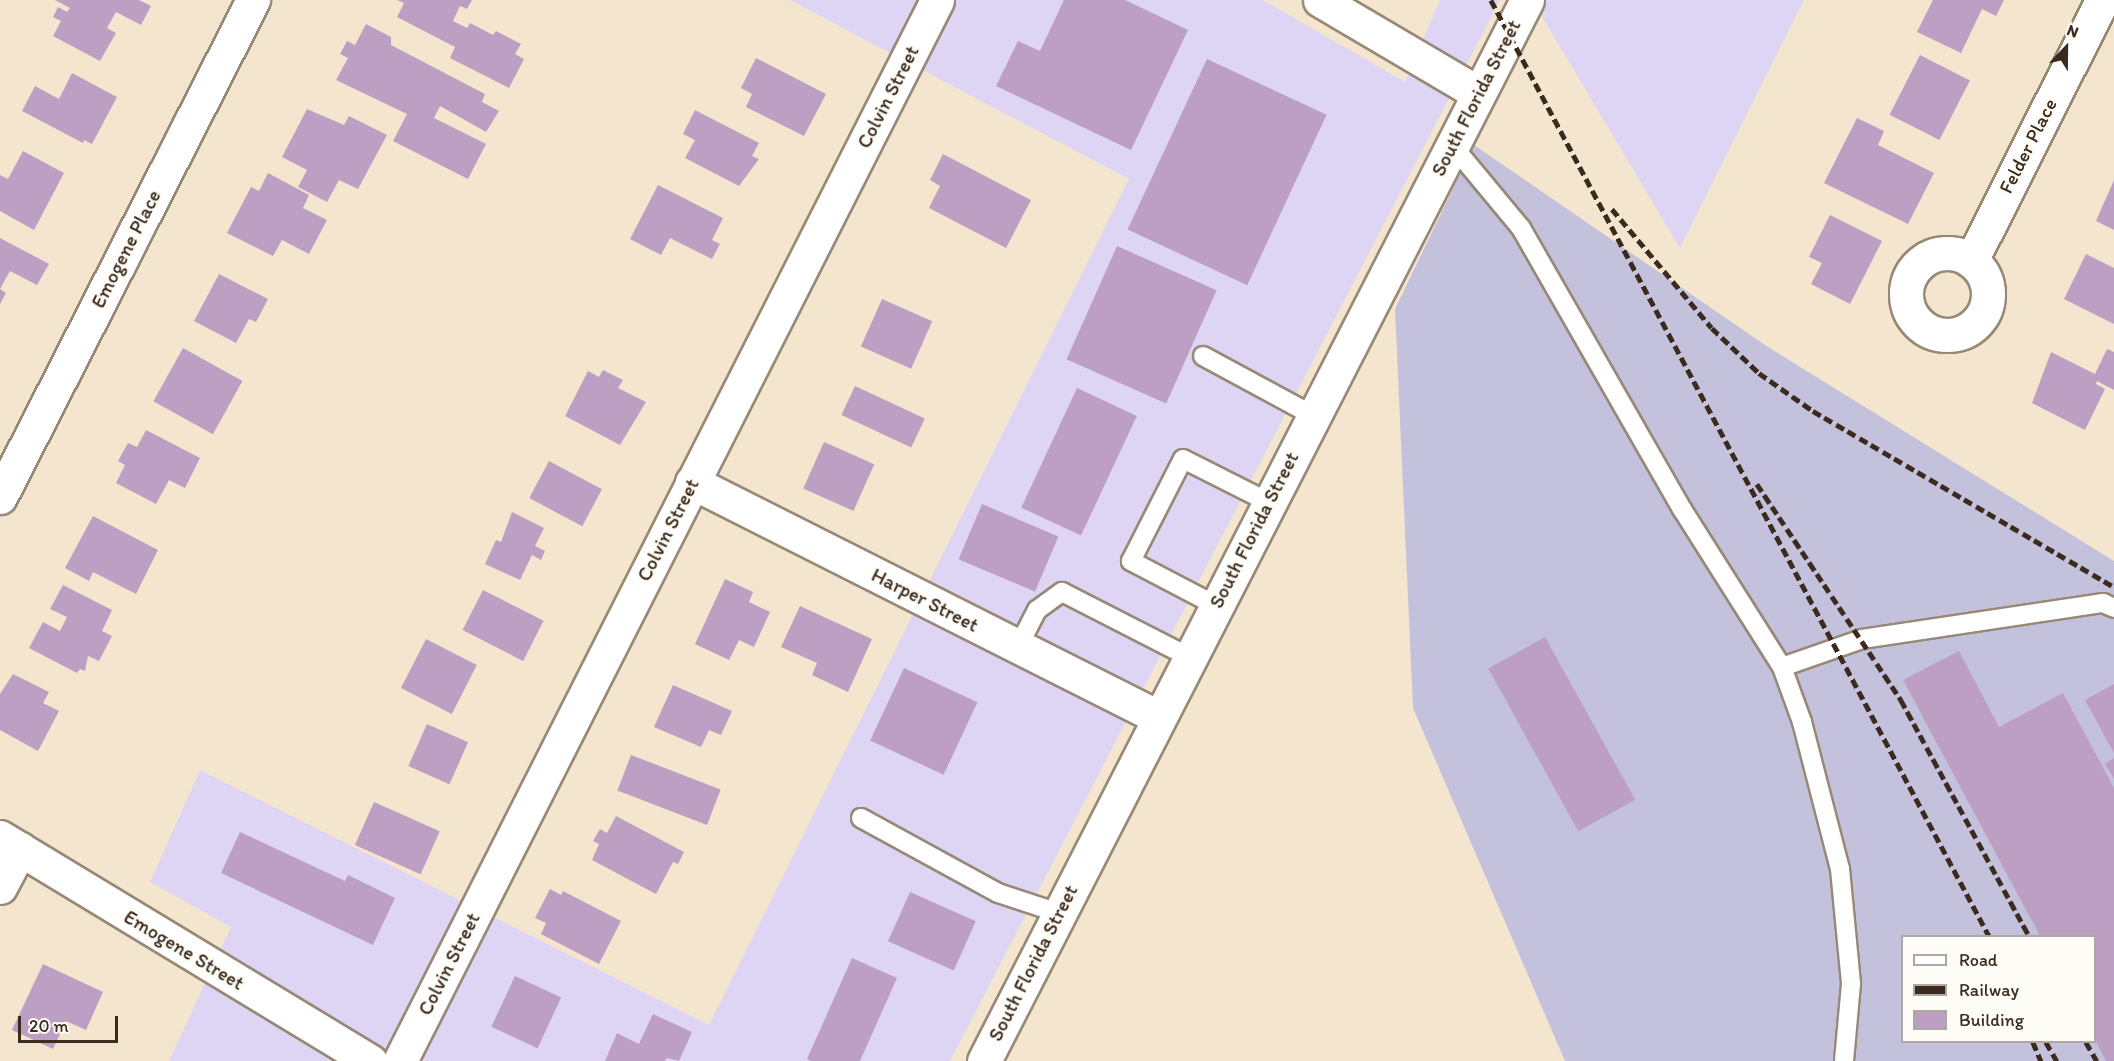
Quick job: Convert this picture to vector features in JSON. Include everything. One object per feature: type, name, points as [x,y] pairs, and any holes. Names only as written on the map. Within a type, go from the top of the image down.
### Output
[{"type":"street","name":"Emogene Place","points":[[0,497],[253,0]]},
{"type":"street","name":"Colvin Street","points":[[400,1061],[937,0]]},
{"type":"street","points":[[1320,0],[1478,93]]},
{"type":"street","name":"South Florida Street","points":[[984,1061],[1312,415],[1527,0]]},
{"type":"street","name":"Felder Place","points":[[1971,261],[2102,0]]},
{"type":"street","name":"Harper Street","points":[[692,482],[1158,717]]},
{"type":"street","points":[[0,887],[10,843]]},
{"type":"street","name":"Emogene Street","points":[[10,843],[370,1061]]},
{"type":"lane","points":[[1452,146],[1521,228],[1682,509],[1782,667],[1802,722],[1840,869],[1851,984],[1844,1061]]},
{"type":"lane","points":[[1203,356],[1312,415]]},
{"type":"lane","points":[[1215,605],[1131,561],[1183,459],[1268,502]]},
{"type":"lane","points":[[1017,647],[1037,610],[1062,592],[1189,657]]},
{"type":"lane","points":[[1782,667],[1862,639],[2103,603],[2114,608]]},
{"type":"lane","points":[[861,818],[998,893],[1059,913]]},
{"type":"shaded area","points":[[790,0],[1263,0],[1405,82],[1440,0],[1500,0],[950,1061],[169,1061],[231,927],[150,882],[200,770],[709,1025],[1129,179]]},
{"type":"shaded area","points":[[1532,0],[1804,0],[1680,248]]},
{"type":"shaded area","points":[[1474,145],[1768,347],[2114,561],[2114,1061],[1565,1061],[1413,708],[1395,309]]},
{"type":"building","points":[[55,0],[139,0],[151,6],[141,25],[116,12],[107,28],[116,33],[100,61],[53,36],[61,21],[53,17],[58,7],[67,12],[70,8]]},
{"type":"building","points":[[397,0],[472,0],[467,9],[460,6],[453,21],[467,28],[470,23],[493,35],[496,31],[521,44],[515,54],[524,59],[509,88],[450,58],[455,47],[397,17],[404,3]]},
{"type":"building","points":[[1064,0],[1125,0],[1188,30],[1131,150],[996,86],[1018,41],[1040,51]]},
{"type":"building","points":[[1933,0],[2004,0],[1996,16],[1982,9],[1961,53],[1917,32]]},
{"type":"building","points":[[366,24],[391,37],[391,45],[485,94],[482,102],[499,111],[486,132],[440,106],[434,118],[486,144],[468,179],[393,141],[407,114],[336,80],[348,58],[340,54],[347,41],[355,45]]},
{"type":"building","points":[[1920,55],[1970,80],[1939,140],[1890,115]]},
{"type":"building","points":[[756,58],[826,94],[804,136],[746,107],[752,94],[741,88]]},
{"type":"building","points":[[1207,59],[1327,115],[1247,285],[1128,229]]},
{"type":"building","points":[[72,73],[117,97],[92,144],[84,140],[83,143],[22,111],[35,86],[59,99]]},
{"type":"building","points":[[307,109],[344,125],[349,116],[387,135],[358,189],[339,180],[327,202],[298,187],[307,170],[282,157]]},
{"type":"building","points":[[695,110],[759,143],[752,156],[759,159],[739,186],[685,158],[695,140],[683,134]]},
{"type":"building","points":[[1857,118],[1884,131],[1878,145],[1934,173],[1908,224],[1824,183]]},
{"type":"building","points":[[23,151],[64,173],[34,230],[0,211],[0,175],[8,179]]},
{"type":"building","points":[[943,154],[1031,200],[1006,248],[929,208],[940,186],[930,180]]},
{"type":"building","points":[[268,173],[309,195],[303,208],[327,220],[309,254],[282,240],[273,256],[227,233],[251,187],[259,191]]},
{"type":"building","points":[[2114,180],[2114,230],[2096,221]]},
{"type":"building","points":[[658,185],[723,218],[712,240],[720,244],[712,259],[670,238],[661,255],[630,239]]},
{"type":"building","points":[[1830,215],[1882,241],[1850,304],[1811,284],[1822,263],[1809,257]]},
{"type":"building","points":[[0,238],[49,264],[37,285],[10,271],[0,289]]},
{"type":"building","points":[[1117,246],[1217,290],[1166,404],[1067,359]]},
{"type":"building","points":[[2086,254],[2114,268],[2114,324],[2064,299]]},
{"type":"building","points":[[219,274],[268,299],[256,322],[249,319],[236,343],[194,321]]},
{"type":"building","points":[[0,289],[6,293],[0,304]]},
{"type":"building","points":[[882,299],[932,321],[911,369],[861,347]]},
{"type":"building","points":[[183,348],[242,381],[213,434],[153,401]]},
{"type":"building","points":[[2107,349],[2114,352],[2114,390],[2097,381],[2096,384],[2105,389],[2085,430],[2032,403],[2051,352],[2095,374]]},
{"type":"building","points":[[603,370],[623,380],[618,388],[646,402],[620,445],[565,416],[588,371],[599,377]]},
{"type":"building","points":[[855,386],[925,419],[911,448],[841,415]]},
{"type":"building","points":[[1077,388],[1137,416],[1081,536],[1021,508]]},
{"type":"building","points":[[146,430],[200,458],[185,488],[169,480],[156,504],[116,483],[125,465],[118,461],[128,443],[137,447]]},
{"type":"building","points":[[824,442],[874,464],[854,511],[803,489]]},
{"type":"building","points":[[549,461],[602,489],[582,526],[529,498]]},
{"type":"building","points":[[982,504],[1058,536],[1035,592],[959,559]]},
{"type":"building","points":[[512,512],[544,528],[535,546],[545,551],[541,560],[532,555],[520,580],[485,564],[496,540],[501,542]]},
{"type":"building","points":[[93,516],[158,550],[136,594],[93,572],[89,581],[65,568]]},
{"type":"building","points":[[725,579],[753,592],[749,602],[770,612],[754,647],[739,640],[729,660],[695,644]]},
{"type":"building","points":[[63,585],[112,610],[102,631],[112,636],[99,661],[88,656],[85,671],[80,669],[77,673],[29,648],[43,622],[60,631],[67,617],[50,609]]},
{"type":"building","points":[[483,590],[544,621],[523,661],[463,630]]},
{"type":"building","points":[[800,606],[872,639],[848,692],[812,675],[817,663],[781,647]]},
{"type":"building","points":[[1545,637],[1635,800],[1578,831],[1488,669]]},
{"type":"building","points":[[426,639],[477,665],[452,714],[401,688]]},
{"type":"building","points":[[1959,651],[1999,727],[2063,693],[2114,788],[2114,1061],[2106,1061],[2096,1042],[2096,935],[2039,935],[1903,680]]},
{"type":"building","points":[[904,668],[977,702],[944,775],[870,741]]},
{"type":"building","points":[[13,674],[49,692],[43,703],[59,711],[38,751],[0,730],[0,694]]},
{"type":"building","points":[[2114,684],[2114,753],[2085,700]]},
{"type":"building","points":[[673,685],[732,711],[721,735],[709,730],[701,747],[654,727]]},
{"type":"building","points":[[427,724],[468,742],[449,784],[408,766]]},
{"type":"building","points":[[631,755],[721,789],[707,825],[617,790]]},
{"type":"building","points":[[2114,758],[2114,779],[2105,764]]},
{"type":"building","points":[[374,802],[440,831],[421,874],[355,845]]},
{"type":"building","points":[[616,816],[684,852],[678,864],[673,862],[656,894],[592,860],[599,844],[593,841],[600,829],[607,833]]},
{"type":"building","points":[[240,832],[345,881],[348,875],[395,898],[373,945],[221,873]]},
{"type":"building","points":[[550,889],[561,895],[563,891],[621,921],[599,964],[541,934],[546,923],[535,918]]},
{"type":"building","points":[[910,892],[976,921],[954,971],[888,941]]},
{"type":"building","points":[[852,958],[897,978],[860,1061],[811,1061],[807,1059]]},
{"type":"building","points":[[43,964],[103,992],[86,1030],[66,1021],[53,1049],[12,1030]]},
{"type":"building","points":[[515,976],[561,998],[538,1048],[491,1027]]},
{"type":"building","points":[[653,1014],[692,1032],[679,1061],[667,1058],[665,1061],[605,1061],[617,1033],[639,1044]]},
{"type":"railway","points":[[1491,0],[1988,935]]},
{"type":"railway","points":[[1612,209],[1712,328],[1759,373],[1813,411],[2114,587]]},
{"type":"railway","points":[[1757,484],[1901,700],[2028,935]]},
{"type":"railway","points":[[2033,1043],[2041,1061]]},
{"type":"railway","points":[[2047,1043],[2057,1061]]},
{"type":"railway","points":[[2087,1043],[2097,1061]]}]
